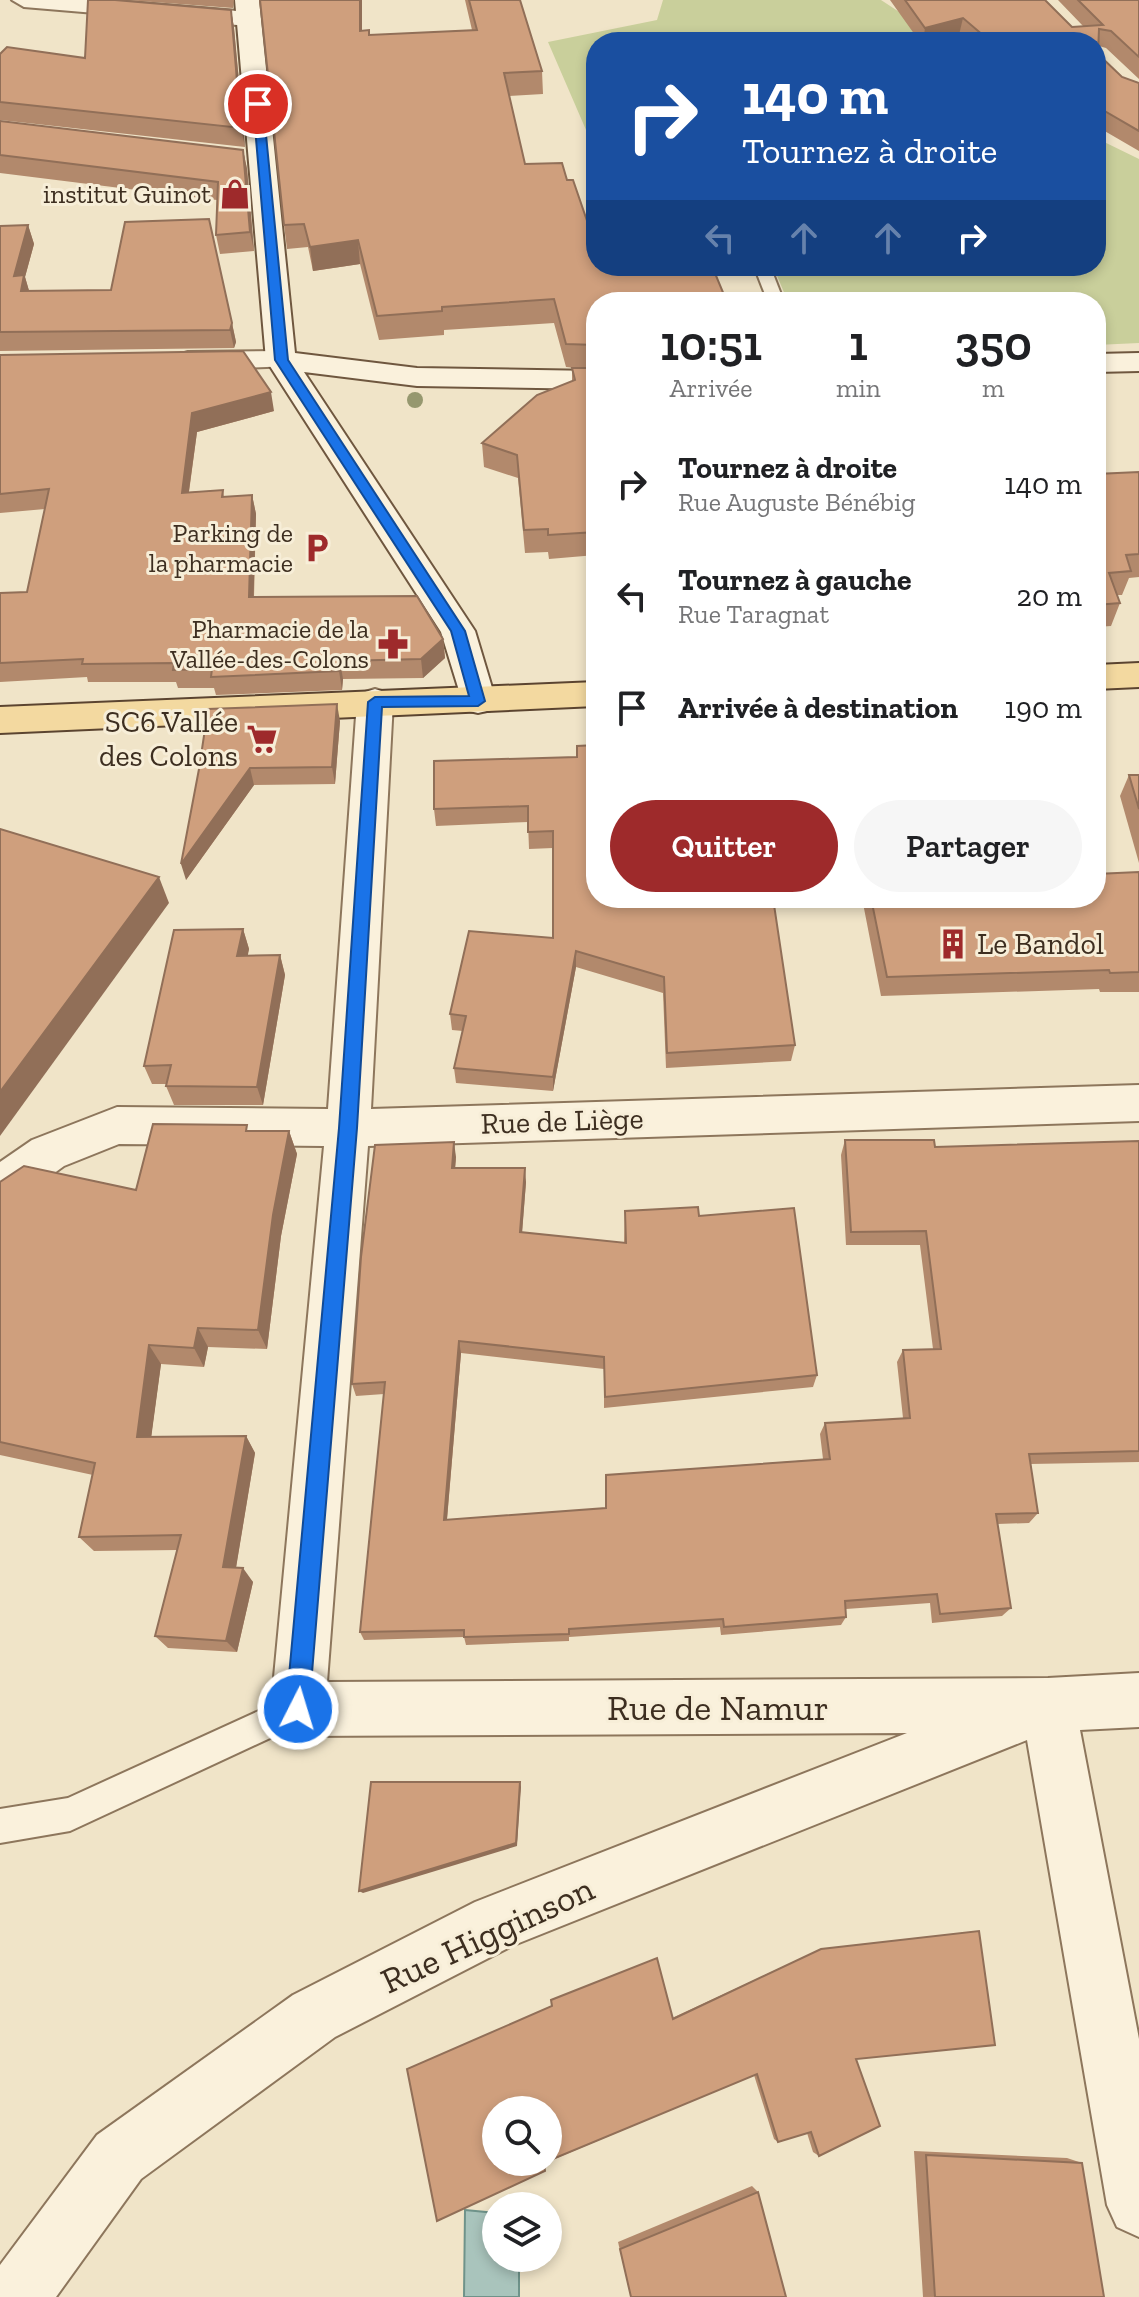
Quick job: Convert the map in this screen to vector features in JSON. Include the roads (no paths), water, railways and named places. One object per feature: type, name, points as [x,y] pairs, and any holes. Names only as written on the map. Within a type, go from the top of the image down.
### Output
[{"type":"main road","points":[[1106,677],[1139,675]]},
{"type":"main road","points":[[0,720],[586,695]]},
{"type":"street","points":[[24,0],[248,10],[281,360],[458,631],[478,701]]},
{"type":"street","points":[[236,158],[264,160]]},
{"type":"street","points":[[160,361],[281,360],[417,377],[586,380]]},
{"type":"street","points":[[1106,363],[1139,362]]},
{"type":"street","points":[[298,1709],[348,1128],[375,702]]},
{"type":"street","name":"Rue de Liège","points":[[0,1187],[48,1153],[117,1125],[348,1128],[1139,1103]]},
{"type":"street","name":"Rue de Namur","points":[[298,1709],[1048,1705],[1139,1700]]},
{"type":"street","points":[[1048,1705],[1139,2205]]},
{"type":"street","name":"Rue Higginson","points":[[16,2297],[119,2157],[314,2016],[496,1923],[1048,1705]]},
{"type":"lane","points":[[0,1826],[70,1814],[298,1709]]},
{"type":"water","points":[[465,2210],[482,2212],[482,2272],[519,2272],[519,2297],[464,2297]]},
{"type":"place","name":"institut Guinot","points":[[235,194]]},
{"type":"place","name":"Parking de la pharmacie","points":[[317,548]]},
{"type":"place","name":"Pharmacie de la Vallée-des-Colons","points":[[393,644]]},
{"type":"place","name":"SC6 Vallée des Colons","points":[[262,739]]},
{"type":"place","name":"Le Bandol","points":[[953,944]]}]
